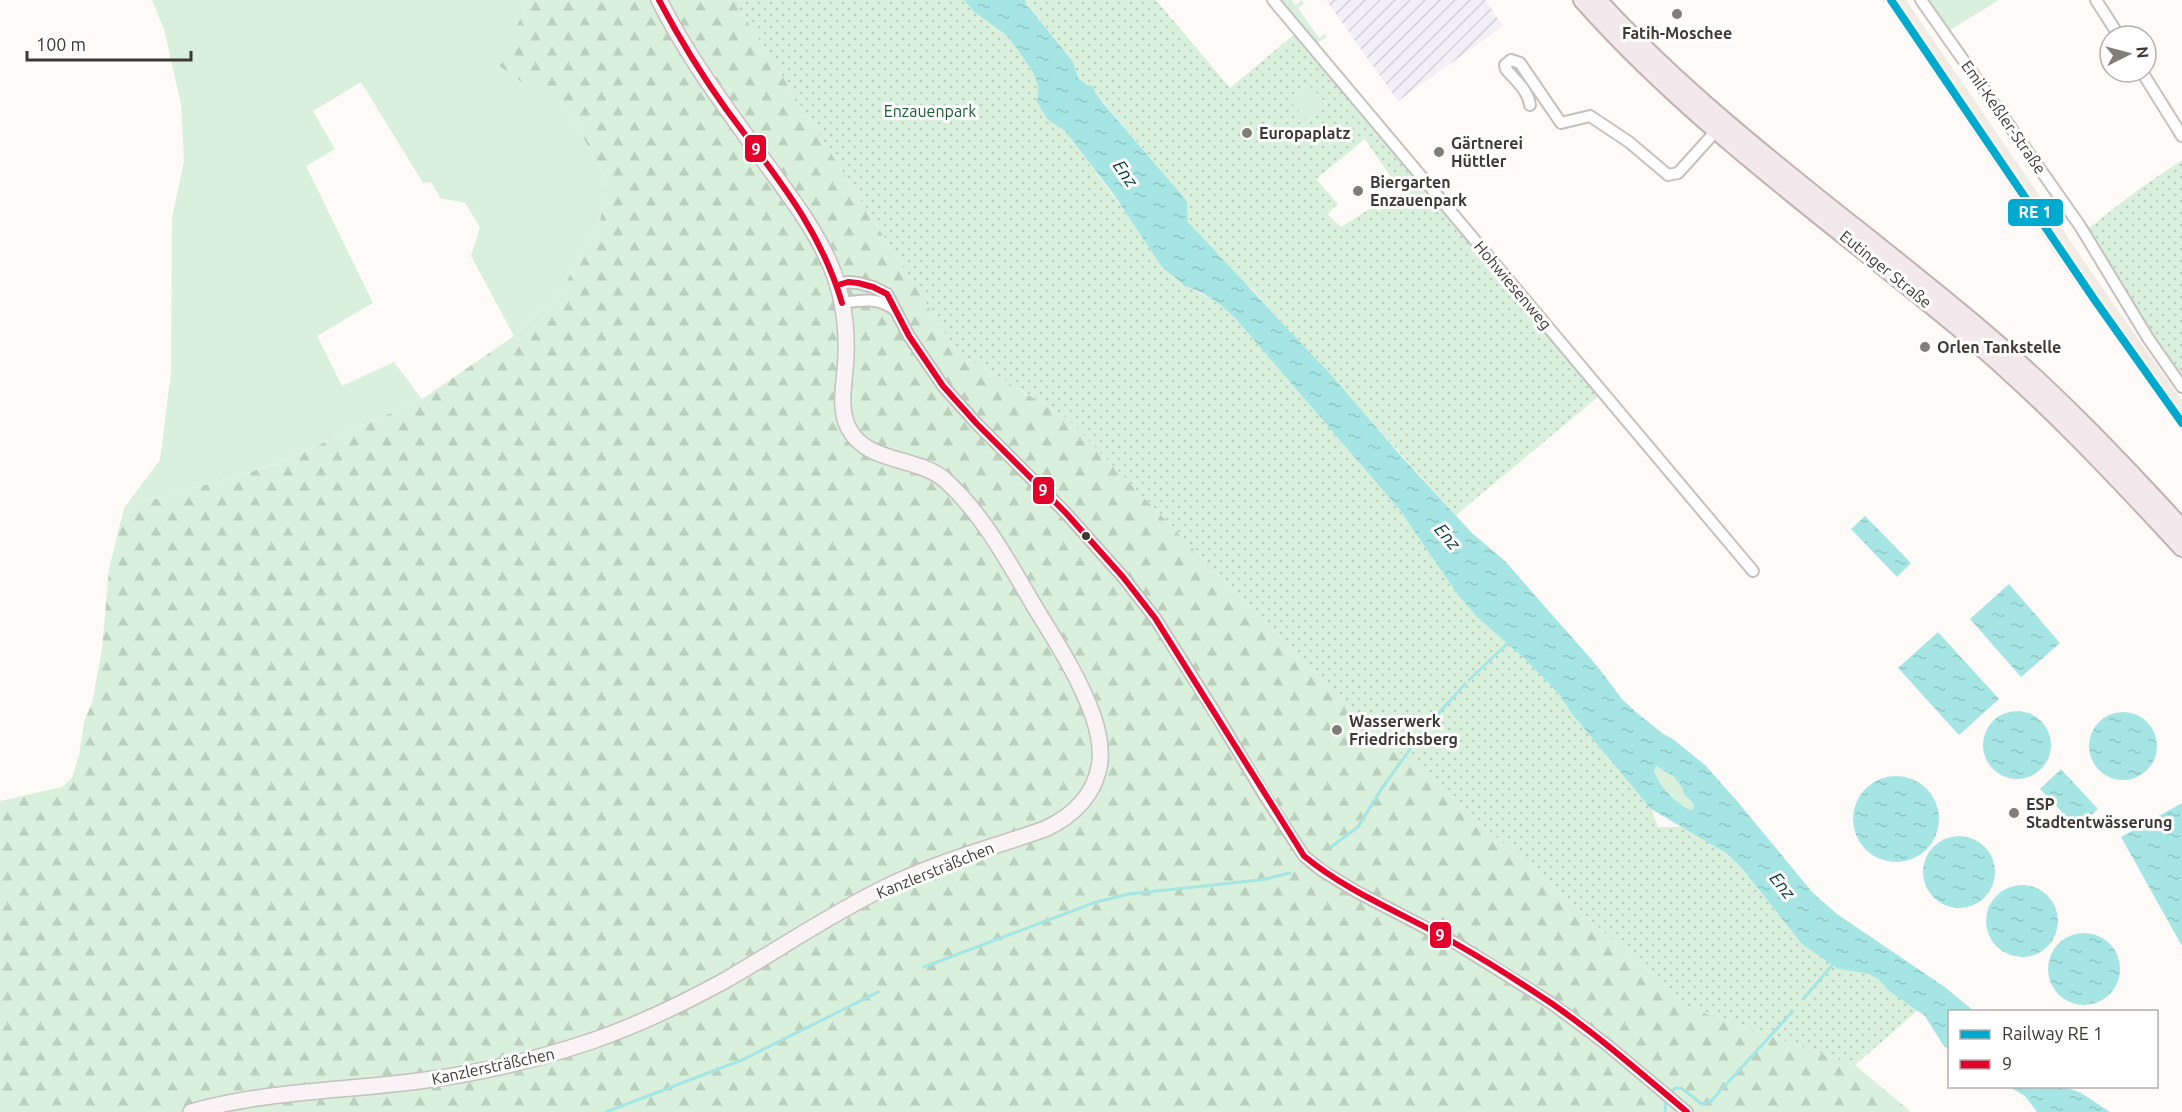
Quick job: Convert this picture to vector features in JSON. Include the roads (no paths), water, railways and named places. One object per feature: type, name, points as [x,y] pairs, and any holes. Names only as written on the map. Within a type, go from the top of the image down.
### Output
[{"type":"main road","name":"Kanzlersträßchen","points":[[191,1112],[257,1097],[425,1080],[470,1073],[545,1056],[589,1042],[672,1007],[722,982],[816,925],[885,887],[947,861],[1045,829],[1071,814],[1094,784],[1100,761],[1094,717],[1065,658],[981,522],[942,478],[918,465],[870,450],[860,443],[849,429],[844,412],[846,353],[842,303],[838,285],[822,246],[696,66],[659,0]]},
{"type":"main road","name":"Eutinger Straße","points":[[1582,0],[1622,44],[1716,131],[1999,362],[2088,448],[2182,548]]},
{"type":"main road","name":"Eutinger Straße","points":[[1598,0],[1678,80],[1724,120],[1976,326],[2046,388],[2103,443],[2182,528]]},
{"type":"street","name":"Hohwiesenweg","points":[[1273,0],[1753,572]]},
{"type":"street","name":"Emil-Keßler-Straße","points":[[1921,0],[2080,226],[2148,338],[2182,387]]},
{"type":"street","points":[[2096,0],[2111,24]]},
{"type":"street","points":[[1530,105],[1524,90],[1506,69],[1505,65],[1511,60],[1520,63],[1561,123],[1590,117],[1629,142],[1668,175],[1678,173],[1716,131]]},
{"type":"street","points":[[2150,84],[2182,136]]},
{"type":"street","points":[[838,285],[849,282],[887,294],[909,336],[943,386],[977,424],[1065,512],[1123,577],[1155,618],[1304,855],[1330,875],[1457,944],[1551,1003],[1606,1044],[1687,1112]]},
{"type":"street","points":[[842,303],[866,300],[882,302],[893,308],[900,318]]},
{"type":"water","name":"Enz","points":[[964,0],[1025,0],[1026,5],[1073,62],[1078,78],[1087,85],[1093,86],[1104,104],[1187,202],[1188,222],[1333,377],[1472,533],[1505,561],[1598,667],[1622,699],[1705,765],[1813,893],[1837,914],[1946,988],[1973,1010],[1948,1010],[1948,1049],[1925,1016],[1889,991],[1879,980],[1869,974],[1838,969],[1802,944],[1740,866],[1726,853],[1651,809],[1572,714],[1559,694],[1524,658],[1478,618],[1458,595],[1399,509],[1236,319],[1221,305],[1184,285],[1162,267],[1114,195],[1065,131],[1047,119],[1037,102],[1038,87],[1034,74],[1006,35],[973,11]],"holes":[[[1656,766],[1673,776],[1683,788],[1683,793],[1693,803],[1694,809],[1690,810],[1669,794],[1654,771]]]},
{"type":"water","points":[[1865,516],[1911,563],[1897,577],[1851,529]]},
{"type":"water","points":[[2009,584],[2060,643],[2021,677],[1970,619]]},
{"type":"water","points":[[1938,632],[1999,699],[1959,735],[1898,668]]},
{"type":"water","points":[[2017,711],[2030,714],[2041,721],[2048,732],[2051,745],[2048,758],[2041,769],[2030,776],[2017,779],[2004,776],[1993,769],[1986,758],[1983,745],[1986,732],[1993,721],[2004,714]]},
{"type":"water","points":[[2123,712],[2136,715],[2147,722],[2154,733],[2157,746],[2154,759],[2147,770],[2136,777],[2123,780],[2110,777],[2099,770],[2092,759],[2089,746],[2092,733],[2099,722],[2110,715]]},
{"type":"water","points":[[2061,769],[2098,809],[2077,828],[2040,789]]},
{"type":"water","points":[[1896,776],[1920,783],[1932,795],[1939,819],[1932,843],[1920,855],[1896,862],[1872,855],[1860,843],[1853,819],[1860,795],[1872,783]]},
{"type":"water","points":[[2182,803],[2182,946],[2121,837]]},
{"type":"water","points":[[1966,836],[1985,846],[1993,858],[1995,872],[1993,886],[1985,898],[1973,906],[1952,908],[1933,898],[1925,886],[1923,865],[1933,846],[1945,838]]},
{"type":"water","points":[[2029,885],[2048,895],[2056,907],[2058,921],[2056,935],[2048,947],[2036,955],[2015,957],[1996,947],[1988,935],[1986,914],[1996,895],[2008,887]]},
{"type":"water","points":[[2091,933],[2110,943],[2118,955],[2120,969],[2118,983],[2110,995],[2098,1003],[2077,1005],[2058,995],[2050,983],[2048,962],[2058,943],[2070,935]]},
{"type":"water","points":[[2011,1088],[2068,1088],[2081,1093],[2110,1112],[2037,1112],[2025,1096]]},
{"type":"waterway","points":[[1469,680],[1509,642]]},
{"type":"waterway","points":[[1427,726],[1465,684]]},
{"type":"waterway","points":[[1331,847],[1358,827],[1382,788],[1423,731]]},
{"type":"waterway","points":[[924,967],[1096,902],[1129,894],[1260,880],[1290,873]]},
{"type":"waterway","points":[[1804,998],[1834,963]]},
{"type":"waterway","points":[[606,1112],[742,1060],[878,992]]},
{"type":"waterway","points":[[1672,1091],[1675,1088],[1681,1088],[1702,1104],[1711,1101],[1793,1011]]},
{"type":"waterway","points":[[1665,1112],[1666,1099]]},
{"type":"place","name":"Fatih-Moschee","points":[[1677,14]]},
{"type":"place","name":"Europaplatz","points":[[1247,133]]},
{"type":"place","name":"Gärtnerei Hüttler","points":[[1439,152]]},
{"type":"place","name":"Biergarten Enzauenpark","points":[[1358,191]]},
{"type":"place","name":"Orlen Tankstelle","points":[[1925,347]]},
{"type":"place","name":"Wasserwerk Friedrichsberg","points":[[1337,730]]},
{"type":"place","name":"ESP Stadtentwässerung","points":[[2014,813]]},
{"type":"park label","name":"Enzauenpark","points":[[930,111]]}]
